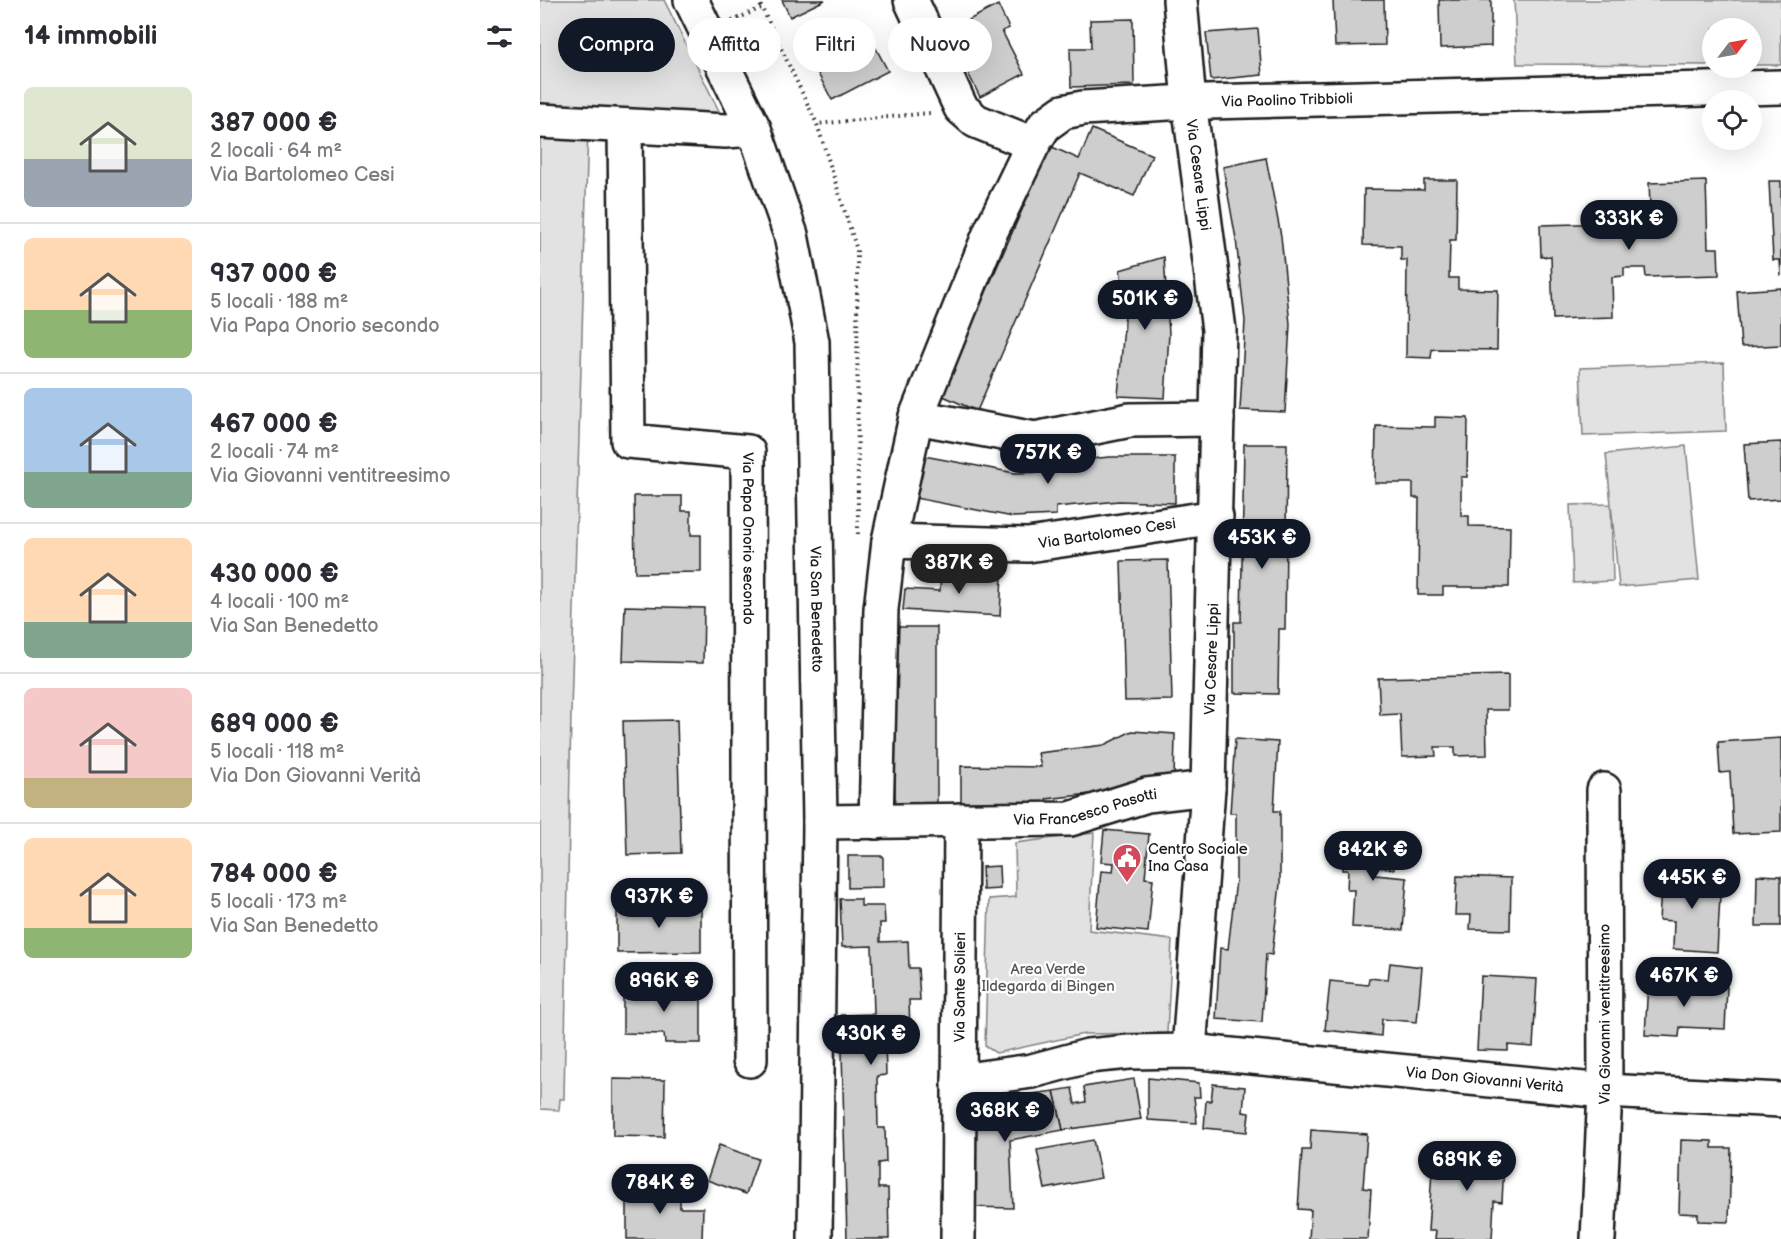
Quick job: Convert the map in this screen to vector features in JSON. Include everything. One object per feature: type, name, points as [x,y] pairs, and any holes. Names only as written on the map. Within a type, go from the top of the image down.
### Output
[{"type":"street","name":"Via San Benedetto","points":[[692,0],[754,129],[791,235],[812,342],[820,822],[815,1239]]},
{"type":"street","points":[[911,0],[961,108],[976,121],[1033,144]]},
{"type":"street","name":"Via Cesare Lippi","points":[[1180,0],[1189,102],[1219,330],[1208,788],[1189,1051]]},
{"type":"street","name":"Via Paolino Tribbioli","points":[[916,417],[991,231],[1033,144],[1045,125],[1063,112],[1083,108],[1189,102],[1781,87]]},
{"type":"street","points":[[540,121],[725,131],[754,129]]},
{"type":"street","name":"Via Papa Onorio secondo","points":[[625,126],[628,441],[748,452],[750,1060]]},
{"type":"street","points":[[876,822],[881,609],[874,541],[916,417],[1035,439],[1130,420],[1216,419]]},
{"type":"street","name":"Via Bartolomeo Cesi","points":[[874,541],[1028,546],[1216,517]]},
{"type":"street","name":"Via Francesco Pasotti","points":[[961,820],[1070,819],[1147,795],[1208,788]]},
{"type":"street","name":"Via Giovanni ventitreesimo","points":[[1598,1239],[1605,1091],[1604,790]]},
{"type":"street","points":[[820,822],[961,820]]},
{"type":"street","name":"Via Sante Solieri","points":[[958,1239],[961,820]]},
{"type":"street","points":[[959,1081],[1032,1071],[1088,1056],[1130,1052],[1189,1051]]},
{"type":"street","name":"Via Don Giovanni Verità","points":[[1189,1051],[1605,1091],[1781,1100]]},
{"type":"path","points":[[758,0],[818,124],[857,250],[874,541]]},
{"type":"path","points":[[818,124],[935,112]]},
{"type":"green space","points":[[540,0],[664,0],[673,18],[558,18],[558,72],[675,72],[675,22],[687,46],[687,72],[700,72],[727,127],[588,127],[571,712],[564,1099],[560,1099],[559,1110],[540,1109]]},
{"type":"green space","points":[[1514,0],[1781,0],[1781,65],[1762,65],[1762,18],[1702,18],[1702,65],[1517,64]]},
{"type":"green space","points":[[1724,363],[1726,431],[1583,436],[1580,368]]},
{"type":"green space","points":[[1686,446],[1699,580],[1619,587],[1606,454]]},
{"type":"green space","points":[[1611,504],[1613,581],[1573,583],[1570,505]]},
{"type":"green space","name":"Area Verde Ildegarda di Bingen","points":[[1094,833],[1089,930],[1172,940],[1167,1033],[1084,1034],[996,1053],[985,1046],[989,899],[1016,897],[1015,843]]},
{"type":"building","points":[[782,0],[825,0],[790,17]]},
{"type":"building","points":[[1333,0],[1384,0],[1385,45],[1335,46]]},
{"type":"building","points":[[1439,0],[1491,0],[1491,46],[1440,48]]},
{"type":"building","points":[[998,5],[1009,28],[1002,31],[1024,74],[980,97],[968,72],[992,72],[992,18],[972,18]]},
{"type":"building","points":[[1133,19],[1134,85],[1071,87],[1070,48],[1091,48],[1090,20]]},
{"type":"building","points":[[1258,29],[1262,75],[1211,80],[1206,33]]},
{"type":"building","points":[[876,48],[888,71],[832,100],[817,72],[876,72]]},
{"type":"building","points":[[1092,129],[1152,155],[1134,196],[1080,173],[977,411],[941,395],[1050,146],[1079,159]]},
{"type":"building","points":[[1266,158],[1281,236],[1290,324],[1285,412],[1240,410],[1245,321],[1236,239],[1223,167]]},
{"type":"building","points":[[1424,180],[1457,180],[1456,240],[1450,240],[1449,278],[1458,278],[1458,289],[1498,290],[1497,350],[1432,349],[1431,358],[1406,357],[1407,260],[1401,260],[1401,246],[1363,245],[1364,189],[1424,190]]},
{"type":"building","points":[[1706,181],[1708,248],[1718,248],[1719,275],[1646,277],[1645,268],[1624,268],[1624,276],[1612,277],[1613,317],[1553,319],[1551,256],[1541,257],[1540,225],[1617,223],[1617,230],[1651,229],[1649,183]]},
{"type":"building","points":[[1769,181],[1781,181],[1781,276],[1780,260],[1773,260]]},
{"type":"building","points":[[1164,257],[1169,334],[1165,398],[1118,396],[1126,303],[1120,270]]},
{"type":"building","points":[[1781,288],[1781,345],[1741,347],[1737,291]]},
{"type":"building","points":[[1435,417],[1468,418],[1467,477],[1461,477],[1461,516],[1469,516],[1469,526],[1510,527],[1509,587],[1443,587],[1443,595],[1418,595],[1419,498],[1413,498],[1413,483],[1375,483],[1376,426],[1435,427]]},
{"type":"building","points":[[1781,442],[1781,499],[1748,501],[1744,444]]},
{"type":"building","points":[[1244,444],[1287,444],[1285,629],[1279,629],[1278,694],[1234,693],[1234,622],[1241,622]]},
{"type":"building","points":[[924,456],[1015,473],[1044,472],[1045,464],[1109,457],[1175,457],[1175,503],[1119,501],[1056,507],[1056,515],[1013,517],[915,498]]},
{"type":"building","points":[[634,496],[682,496],[682,511],[691,511],[691,535],[701,535],[701,572],[635,573]]},
{"type":"building","points":[[1168,560],[1172,700],[1125,701],[1121,561]]},
{"type":"building","points":[[941,571],[1002,575],[1000,616],[903,610],[905,589],[940,591]]},
{"type":"building","points":[[625,606],[704,608],[703,663],[623,661]]},
{"type":"building","points":[[895,627],[937,627],[937,809],[895,809]]},
{"type":"building","points":[[1508,675],[1508,710],[1486,710],[1487,755],[1455,756],[1455,747],[1435,747],[1436,756],[1402,757],[1400,714],[1380,715],[1378,678]]},
{"type":"building","points":[[677,720],[681,853],[627,855],[623,721]]},
{"type":"building","points":[[1132,731],[1175,734],[1174,781],[1145,778],[1117,791],[1046,799],[1047,813],[961,812],[961,766],[1041,767],[1038,753],[1104,745]]},
{"type":"building","points":[[1781,738],[1781,832],[1733,834],[1730,772],[1720,773],[1718,742]]},
{"type":"building","points":[[1235,739],[1278,742],[1274,811],[1280,811],[1280,884],[1272,955],[1266,954],[1262,1022],[1216,1019],[1220,948],[1228,949],[1236,880],[1236,813],[1230,813]]},
{"type":"building","points":[[1104,830],[1149,834],[1145,878],[1153,879],[1148,932],[1096,927],[1101,871],[1113,872],[1114,863],[1101,862]]},
{"type":"building","points":[[1340,834],[1396,838],[1394,869],[1376,867],[1375,875],[1407,878],[1403,930],[1352,927],[1354,890],[1347,890],[1348,870],[1342,870],[1342,857],[1338,857]]},
{"type":"building","points":[[848,856],[883,856],[883,887],[848,888]]},
{"type":"building","points":[[999,866],[1000,889],[983,890],[982,867]]},
{"type":"building","points":[[1662,873],[1721,877],[1717,952],[1673,949],[1674,921],[1659,920]]},
{"type":"building","points":[[1757,875],[1781,876],[1781,926],[1756,926]]},
{"type":"building","points":[[1457,876],[1511,878],[1510,930],[1470,929],[1471,915],[1455,915]]},
{"type":"building","points":[[840,899],[861,899],[861,906],[884,906],[885,923],[880,923],[880,942],[908,941],[909,968],[918,968],[920,1000],[909,1000],[910,1029],[878,1030],[878,1040],[885,1040],[886,1075],[877,1076],[878,1128],[885,1128],[886,1162],[878,1163],[878,1188],[888,1188],[889,1239],[847,1239],[841,1015],[874,1014],[872,946],[842,947]]},
{"type":"building","points":[[701,905],[701,952],[617,953],[617,906]]},
{"type":"building","points":[[1390,963],[1422,967],[1417,1022],[1382,1019],[1381,1036],[1325,1030],[1330,981],[1368,985],[1369,978],[1388,980]]},
{"type":"building","points":[[1481,976],[1537,979],[1533,1047],[1508,1045],[1508,1051],[1477,1050]]},
{"type":"building","points":[[1648,982],[1727,987],[1725,1029],[1680,1027],[1679,1037],[1645,1035]]},
{"type":"building","points":[[623,987],[701,988],[701,1043],[665,1043],[664,1034],[623,1033]]},
{"type":"building","points":[[1148,1078],[1199,1083],[1200,1097],[1194,1097],[1197,1123],[1148,1120]]},
{"type":"building","points":[[613,1079],[665,1080],[664,1137],[613,1136]]},
{"type":"building","points":[[1134,1079],[1141,1119],[1063,1130],[1054,1091],[1072,1088],[1075,1104],[1086,1102],[1084,1087]]},
{"type":"building","points":[[1213,1084],[1245,1087],[1243,1112],[1249,1113],[1247,1132],[1204,1128],[1206,1101],[1211,1101]]},
{"type":"building","points":[[1054,1091],[1063,1130],[1010,1140],[1013,1208],[971,1207],[969,1106],[995,1100],[999,1107],[1010,1104],[1009,1097]]},
{"type":"building","points":[[1311,1130],[1367,1134],[1363,1188],[1371,1189],[1368,1239],[1309,1239],[1311,1210],[1298,1209],[1302,1150],[1310,1150]]},
{"type":"building","points":[[1093,1140],[1101,1178],[1045,1189],[1037,1150]]},
{"type":"building","points":[[1681,1140],[1712,1141],[1712,1148],[1731,1148],[1729,1222],[1698,1221],[1698,1214],[1679,1213]]},
{"type":"building","points":[[1446,1142],[1505,1146],[1502,1202],[1494,1201],[1492,1239],[1435,1239],[1436,1231],[1428,1231],[1432,1171],[1444,1171]]},
{"type":"building","points":[[719,1145],[758,1159],[746,1194],[707,1180]]},
{"type":"building","points":[[627,1183],[658,1184],[658,1195],[680,1195],[680,1208],[703,1208],[702,1239],[627,1239]]},
{"type":"place","name":"Centro Sociale Ina Casa","points":[[1127,884]]}]
